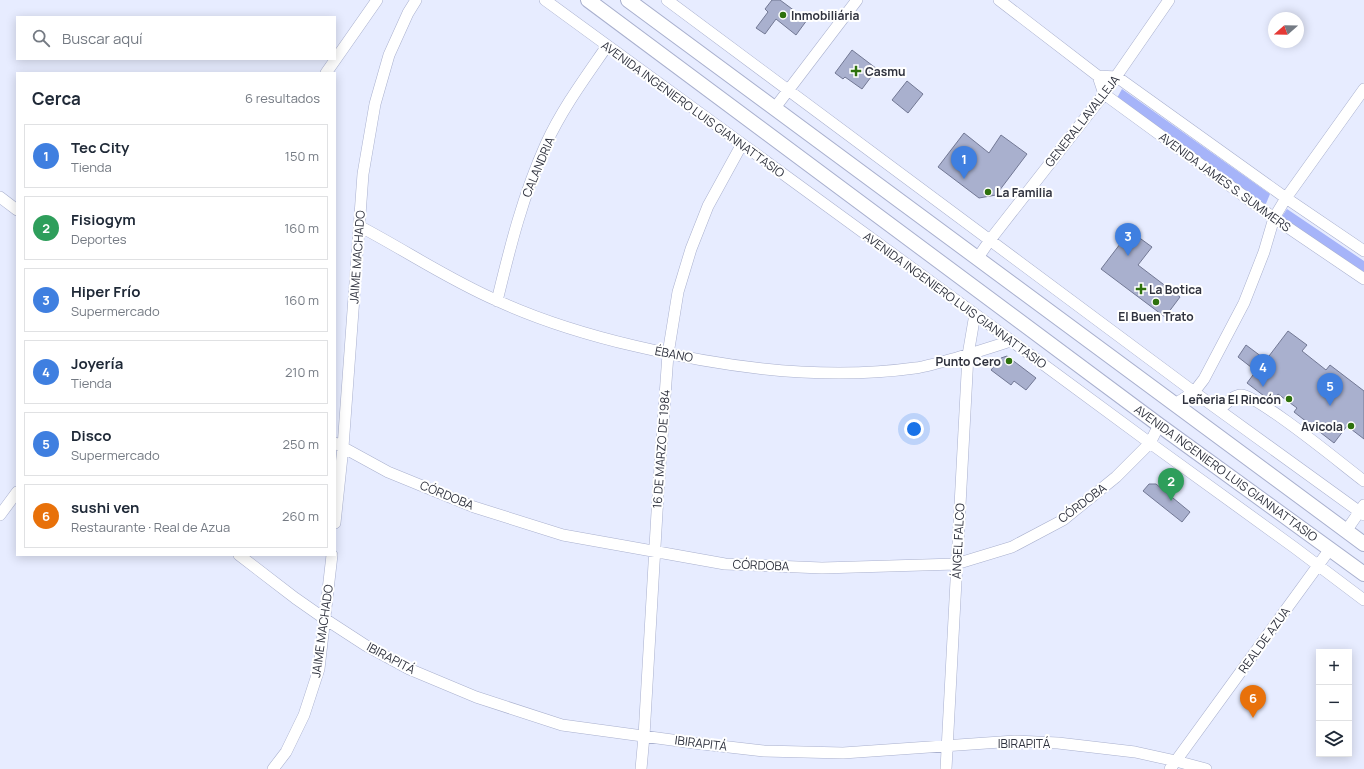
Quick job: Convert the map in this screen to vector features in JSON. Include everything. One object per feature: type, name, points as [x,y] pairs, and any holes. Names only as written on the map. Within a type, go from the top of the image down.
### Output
[{"type":"main road","name":"AVENIDA INGENIERO LUIS GIANNATTASIO","points":[[588,0],[1159,425],[1364,574]]},
{"type":"main road","name":"AVENIDA INGENIERO LUIS GIANNATTASIO","points":[[628,0],[1364,544]]},
{"type":"street","points":[[336,59],[377,0]]},
{"type":"street","name":"JAIME MACHADO","points":[[336,504],[339,445],[363,174],[375,104],[389,55],[416,0]]},
{"type":"street","name":"AVENIDA INGENIERO LUIS GIANNATTASIO","points":[[545,0],[1364,600]]},
{"type":"street","points":[[667,0],[1194,392],[1362,511],[1346,531]]},
{"type":"street","points":[[774,109],[790,90],[857,0]]},
{"type":"street","points":[[999,0],[1098,76],[1104,94]]},
{"type":"street","name":"GENERAL LAVALLEJA","points":[[977,259],[990,240],[1117,77],[1169,0]]},
{"type":"street","name":"CALANDRIA","points":[[497,301],[515,230],[529,184],[567,106],[607,46]]},
{"type":"street","points":[[327,72],[335,60]]},
{"type":"street","points":[[1098,76],[1117,77]]},
{"type":"street","name":"AVENIDA JAMES S. SUMMERS","points":[[1117,77],[1286,198],[1364,251]]},
{"type":"street","points":[[1175,404],[1194,392],[1204,379],[1244,303],[1264,252],[1274,218],[1286,198],[1364,88]]},
{"type":"street","name":"AVENIDA JAMES S. SUMMERS","points":[[1104,94],[1274,218],[1364,279]]},
{"type":"street","name":"16 DE MARZO DE 1984","points":[[641,769],[668,354],[678,292],[691,249],[708,206],[742,144]]},
{"type":"street","points":[[0,197],[16,209]]},
{"type":"street","name":"ÉBANO","points":[[358,226],[435,270],[497,301],[526,313],[589,335],[668,354],[750,368],[829,373],[876,372],[917,368],[968,355],[1011,341]]},
{"type":"street","name":"ÁNGEL FALCO","points":[[946,769],[968,355],[975,314]]},
{"type":"street","points":[[1219,410],[1235,396],[1248,396],[1276,414],[1364,481]]},
{"type":"street","name":"CÓRDOBA","points":[[339,445],[388,472],[474,506],[563,535],[725,564],[822,568],[956,564],[1012,547],[1063,520],[1116,477],[1150,443],[1159,425]]},
{"type":"street","points":[[0,515],[16,493]]},
{"type":"street","name":"REAL DE AZUA","points":[[1173,765],[1330,549]]},
{"type":"street","name":"IBIRAPITÁ","points":[[240,556],[325,619],[365,645],[409,669],[476,697],[562,725],[694,743],[772,751],[843,753],[1015,741],[1058,743],[1135,752],[1173,765],[1206,769]]},
{"type":"street","name":"JAIME MACHADO","points":[[273,769],[286,752],[304,715],[319,669],[332,556]]},
{"type":"shaded area","points":[[1122,89],[1270,194],[1265,206],[1117,98]]},
{"type":"shaded area","points":[[1287,209],[1364,261],[1364,272],[1281,218]]},
{"type":"building","name":"Inmobiliária","points":[[772,0],[780,0],[807,20],[796,35],[776,19],[765,34],[756,28],[768,12],[765,9]]},
{"type":"building","name":"Casmu","points":[[852,50],[877,69],[862,89],[845,77],[843,79],[835,73]]},
{"type":"building","points":[[907,81],[923,94],[908,113],[892,100]]},
{"type":"building","points":[[964,133],[989,153],[1001,135],[1027,154],[996,195],[979,198],[938,167]]},
{"type":"building","points":[[1130,231],[1152,247],[1138,265],[1180,297],[1165,317],[1101,269]]},
{"type":"building","points":[[1288,331],[1307,345],[1302,351],[1326,370],[1330,365],[1364,391],[1364,439],[1347,426],[1334,443],[1294,412],[1297,408],[1278,394],[1272,402],[1247,383],[1256,371],[1238,357],[1246,345],[1266,360]]},
{"type":"building","points":[[1007,356],[1036,378],[1026,390],[1014,381],[1011,385],[991,370],[1001,358]]},
{"type":"building","points":[[1149,484],[1156,484],[1190,512],[1182,522],[1143,491]]},
{"type":"place","name":"Inmobiliária","points":[[783,15]]},
{"type":"place","name":"Casmu","points":[[856,71]]},
{"type":"place","name":"Tec City","points":[[964,179]]},
{"type":"place","name":"La Familia","points":[[988,192]]},
{"type":"place","name":"Hiper Frío","points":[[1128,256]]},
{"type":"place","name":"La Botica","points":[[1141,289]]},
{"type":"place","name":"El Buen Trato","points":[[1156,302]]},
{"type":"place","name":"Punto Cero","points":[[1009,361]]},
{"type":"place","name":"Joyería","points":[[1263,387]]},
{"type":"place","name":"Leñeria El Rincón","points":[[1289,399]]},
{"type":"place","name":"Disco","points":[[1330,406]]},
{"type":"place","name":"Avicola","points":[[1351,426]]},
{"type":"place","name":"Fisiogym","points":[[1171,501]]},
{"type":"place","name":"sushi ven","points":[[1253,718]]}]
